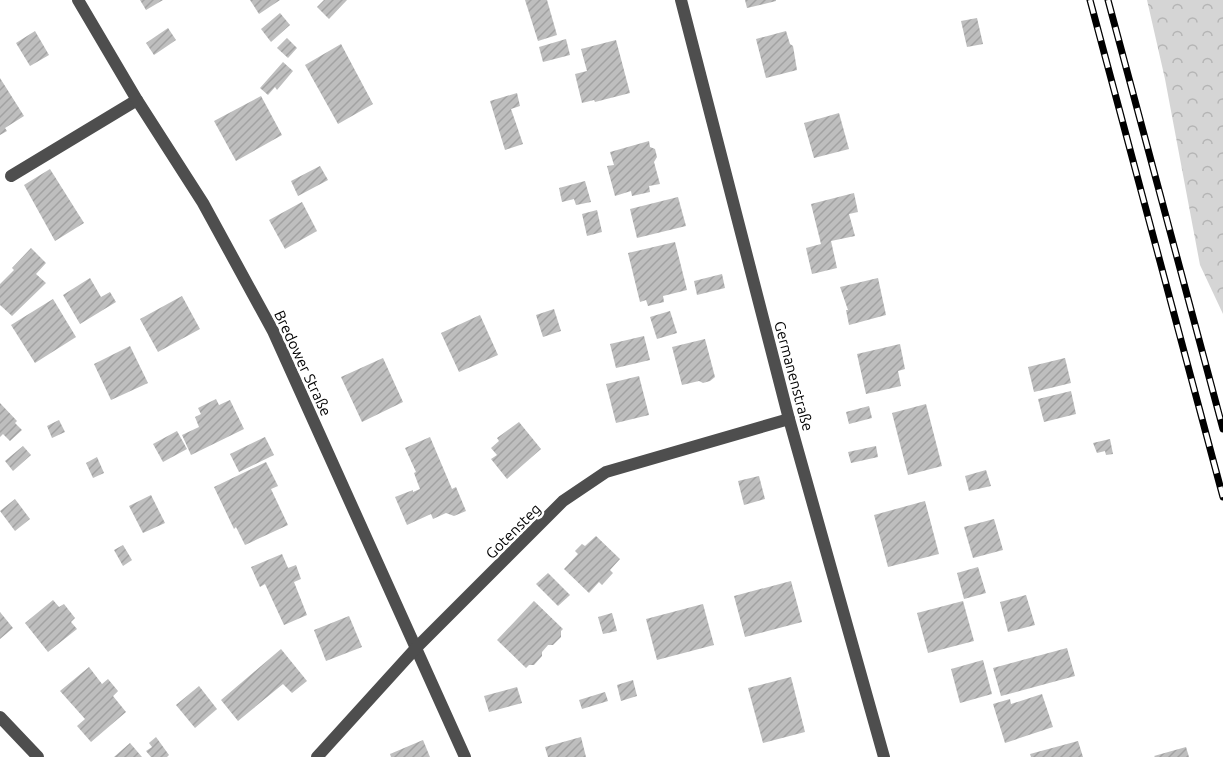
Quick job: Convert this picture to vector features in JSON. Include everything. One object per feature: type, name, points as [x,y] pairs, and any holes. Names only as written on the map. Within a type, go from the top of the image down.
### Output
[{"type":"street","name":"Bredower Straße","points":[[78,0],[137,100],[203,203],[273,331],[465,757]]},
{"type":"street","name":"Germanenstraße","points":[[681,0],[789,419],[884,757]]},
{"type":"street","points":[[11,176],[137,100]]},
{"type":"street","name":"Gotensteg","points":[[317,757],[416,648],[563,501],[606,472],[789,419]]},
{"type":"street","points":[[0,717],[38,757]]},
{"type":"green space","points":[[1147,0],[1223,0],[1223,314],[1200,265],[1165,79]]},
{"type":"building","points":[[140,0],[163,0],[146,10]]},
{"type":"building","points":[[250,0],[280,0],[259,14]]},
{"type":"building","points":[[324,0],[347,0],[329,19],[317,7]]},
{"type":"building","points":[[525,0],[547,0],[557,35],[538,41]]},
{"type":"building","points":[[745,0],[776,0],[776,1],[747,8]]},
{"type":"building","points":[[280,13],[290,25],[271,42],[261,29]]},
{"type":"building","points":[[977,18],[983,44],[967,47],[961,21]]},
{"type":"building","points":[[168,28],[176,40],[154,55],[146,43]]},
{"type":"building","points":[[35,31],[49,55],[30,66],[16,43]]},
{"type":"building","points":[[786,31],[790,44],[793,46],[797,70],[766,78],[756,39]]},
{"type":"building","points":[[287,38],[297,48],[288,58],[277,48]]},
{"type":"building","points":[[566,39],[570,55],[543,62],[539,47]]},
{"type":"building","points":[[616,40],[630,93],[582,103],[575,74],[587,71],[581,49]]},
{"type":"building","points":[[341,44],[373,104],[338,124],[305,65]]},
{"type":"building","points":[[283,62],[293,71],[277,90],[275,87],[268,95],[260,88]]},
{"type":"building","points":[[0,78],[24,116],[5,128],[7,131],[0,135]]},
{"type":"building","points":[[517,93],[520,106],[511,109],[523,144],[505,150],[490,101]]},
{"type":"building","points":[[261,96],[282,135],[236,161],[214,121]]},
{"type":"building","points":[[839,113],[849,149],[814,158],[804,123]]},
{"type":"building","points":[[649,141],[650,147],[655,149],[657,157],[654,162],[660,184],[649,186],[650,192],[632,196],[631,191],[615,196],[607,166],[614,165],[610,152]]},
{"type":"building","points":[[320,166],[328,180],[298,196],[291,181]]},
{"type":"building","points":[[50,169],[84,223],[55,241],[24,185]]},
{"type":"building","points":[[585,181],[591,202],[576,205],[574,199],[562,202],[559,188]]},
{"type":"building","points":[[854,193],[858,212],[849,214],[855,236],[831,241],[837,268],[812,274],[806,248],[821,244],[811,204]]},
{"type":"building","points":[[678,197],[686,226],[637,238],[630,209]]},
{"type":"building","points":[[302,202],[317,231],[285,249],[269,220]]},
{"type":"building","points":[[597,210],[602,232],[587,236],[582,214]]},
{"type":"building","points":[[675,242],[687,290],[663,296],[664,302],[648,306],[646,300],[640,302],[628,253]]},
{"type":"building","points":[[31,248],[46,263],[36,274],[46,283],[12,316],[0,305],[0,284]]},
{"type":"building","points":[[722,274],[725,288],[697,295],[694,281]]},
{"type":"building","points":[[90,278],[101,297],[110,292],[116,302],[80,324],[63,295]]},
{"type":"building","points":[[878,278],[886,315],[849,325],[846,310],[848,310],[840,287]]},
{"type":"building","points":[[182,296],[200,329],[158,352],[140,319]]},
{"type":"building","points":[[53,299],[76,337],[35,363],[11,325]]},
{"type":"building","points":[[554,309],[561,331],[543,337],[536,315]]},
{"type":"building","points":[[670,311],[677,333],[657,339],[650,317]]},
{"type":"building","points":[[480,315],[498,355],[459,372],[441,333]]},
{"type":"building","points":[[644,336],[650,360],[616,368],[610,344]]},
{"type":"building","points":[[705,339],[715,377],[703,383],[699,381],[682,385],[672,347]]},
{"type":"building","points":[[900,344],[905,369],[898,371],[901,386],[866,394],[857,354]]},
{"type":"building","points":[[130,346],[148,383],[111,400],[94,364]]},
{"type":"building","points":[[383,358],[403,402],[362,422],[341,377]]},
{"type":"building","points":[[1065,358],[1071,383],[1034,392],[1028,367]]},
{"type":"building","points":[[639,376],[649,415],[616,423],[606,384]]},
{"type":"building","points":[[1071,391],[1076,414],[1044,422],[1038,399]]},
{"type":"building","points":[[216,399],[219,405],[230,400],[244,429],[191,455],[182,435],[199,427],[195,417],[201,414],[198,408]]},
{"type":"building","points":[[0,403],[17,421],[15,423],[22,430],[10,441],[3,434],[0,437]]},
{"type":"building","points":[[926,404],[942,466],[908,475],[892,413]]},
{"type":"building","points":[[869,406],[872,418],[849,424],[846,412]]},
{"type":"building","points":[[59,420],[65,432],[52,438],[47,426]]},
{"type":"building","points":[[519,422],[541,449],[507,479],[491,459],[497,455],[491,448],[499,441],[497,438]]},
{"type":"building","points":[[177,431],[187,449],[163,462],[153,444]]},
{"type":"building","points":[[265,437],[274,455],[239,472],[230,454]]},
{"type":"building","points":[[430,437],[452,489],[456,487],[466,511],[454,516],[446,513],[433,519],[431,514],[407,525],[395,497],[420,489],[414,473],[416,472],[405,448]]},
{"type":"building","points":[[1110,439],[1113,454],[1106,455],[1105,451],[1097,453],[1093,443]]},
{"type":"building","points":[[23,446],[31,455],[13,471],[5,461]]},
{"type":"building","points":[[876,446],[878,457],[851,463],[848,452]]},
{"type":"building","points":[[97,457],[104,473],[93,478],[86,463]]},
{"type":"building","points":[[266,462],[278,486],[271,489],[288,525],[245,545],[236,527],[234,529],[214,487]]},
{"type":"building","points":[[986,470],[991,486],[969,491],[965,476]]},
{"type":"building","points":[[759,476],[765,499],[744,505],[738,481]]},
{"type":"building","points":[[151,495],[165,523],[143,533],[129,506]]},
{"type":"building","points":[[15,499],[30,519],[15,531],[0,511]]},
{"type":"building","points":[[925,501],[939,554],[888,567],[874,515]]},
{"type":"building","points":[[994,519],[1003,550],[973,558],[964,527]]},
{"type":"building","points":[[596,536],[620,559],[610,570],[613,573],[602,585],[599,582],[589,593],[564,569],[578,554],[575,551]]},
{"type":"building","points":[[123,545],[132,560],[123,566],[114,550]]},
{"type":"building","points":[[282,554],[288,568],[296,565],[301,579],[294,582],[307,615],[284,625],[265,584],[260,587],[251,567]]},
{"type":"building","points":[[978,567],[986,593],[964,599],[957,573]]},
{"type":"building","points":[[548,573],[570,595],[558,606],[536,584]]},
{"type":"building","points":[[791,581],[802,622],[745,637],[734,596]]},
{"type":"building","points":[[1026,595],[1035,625],[1008,632],[1000,602]]},
{"type":"building","points":[[53,600],[59,607],[64,604],[75,618],[71,622],[77,629],[48,652],[25,623]]},
{"type":"building","points":[[534,601],[563,629],[561,637],[553,645],[548,645],[534,665],[526,668],[497,640]]},
{"type":"building","points":[[963,601],[974,641],[928,653],[917,613]]},
{"type":"building","points":[[703,604],[714,645],[657,660],[646,619]]},
{"type":"building","points":[[0,612],[13,628],[0,639]]},
{"type":"building","points":[[612,613],[617,631],[603,634],[598,617]]},
{"type":"building","points":[[349,616],[362,647],[326,661],[314,630]]},
{"type":"building","points":[[1067,648],[1075,676],[1001,696],[993,668]]},
{"type":"building","points":[[281,649],[307,681],[292,693],[283,684],[238,721],[221,700]]},
{"type":"building","points":[[983,660],[992,694],[960,703],[951,669]]},
{"type":"building","points":[[89,667],[102,684],[108,679],[118,691],[113,696],[126,712],[91,742],[77,726],[85,719],[60,691]]},
{"type":"building","points":[[791,677],[805,732],[763,743],[748,688]]},
{"type":"building","points":[[633,680],[637,696],[621,701],[617,685]]},
{"type":"building","points":[[199,686],[217,709],[195,728],[176,705]]},
{"type":"building","points":[[517,687],[522,703],[489,712],[484,696]]},
{"type":"building","points":[[605,692],[608,701],[582,709],[579,700]]},
{"type":"building","points":[[1042,694],[1053,727],[1005,743],[993,704],[1010,699],[1011,704]]},
{"type":"building","points":[[156,737],[169,755],[167,757],[151,757],[146,751],[152,747],[149,743]]},
{"type":"building","points":[[581,737],[586,757],[548,757],[545,747]]},
{"type":"building","points":[[423,740],[430,757],[391,757],[390,754]]},
{"type":"building","points":[[1078,741],[1083,757],[1031,757],[1030,754]]},
{"type":"building","points":[[130,743],[142,757],[114,757]]},
{"type":"building","points":[[1186,747],[1189,757],[1154,756]]},
{"type":"railway","points":[[1090,0],[1223,497]]},
{"type":"railway","points":[[1108,0],[1223,429]]}]
